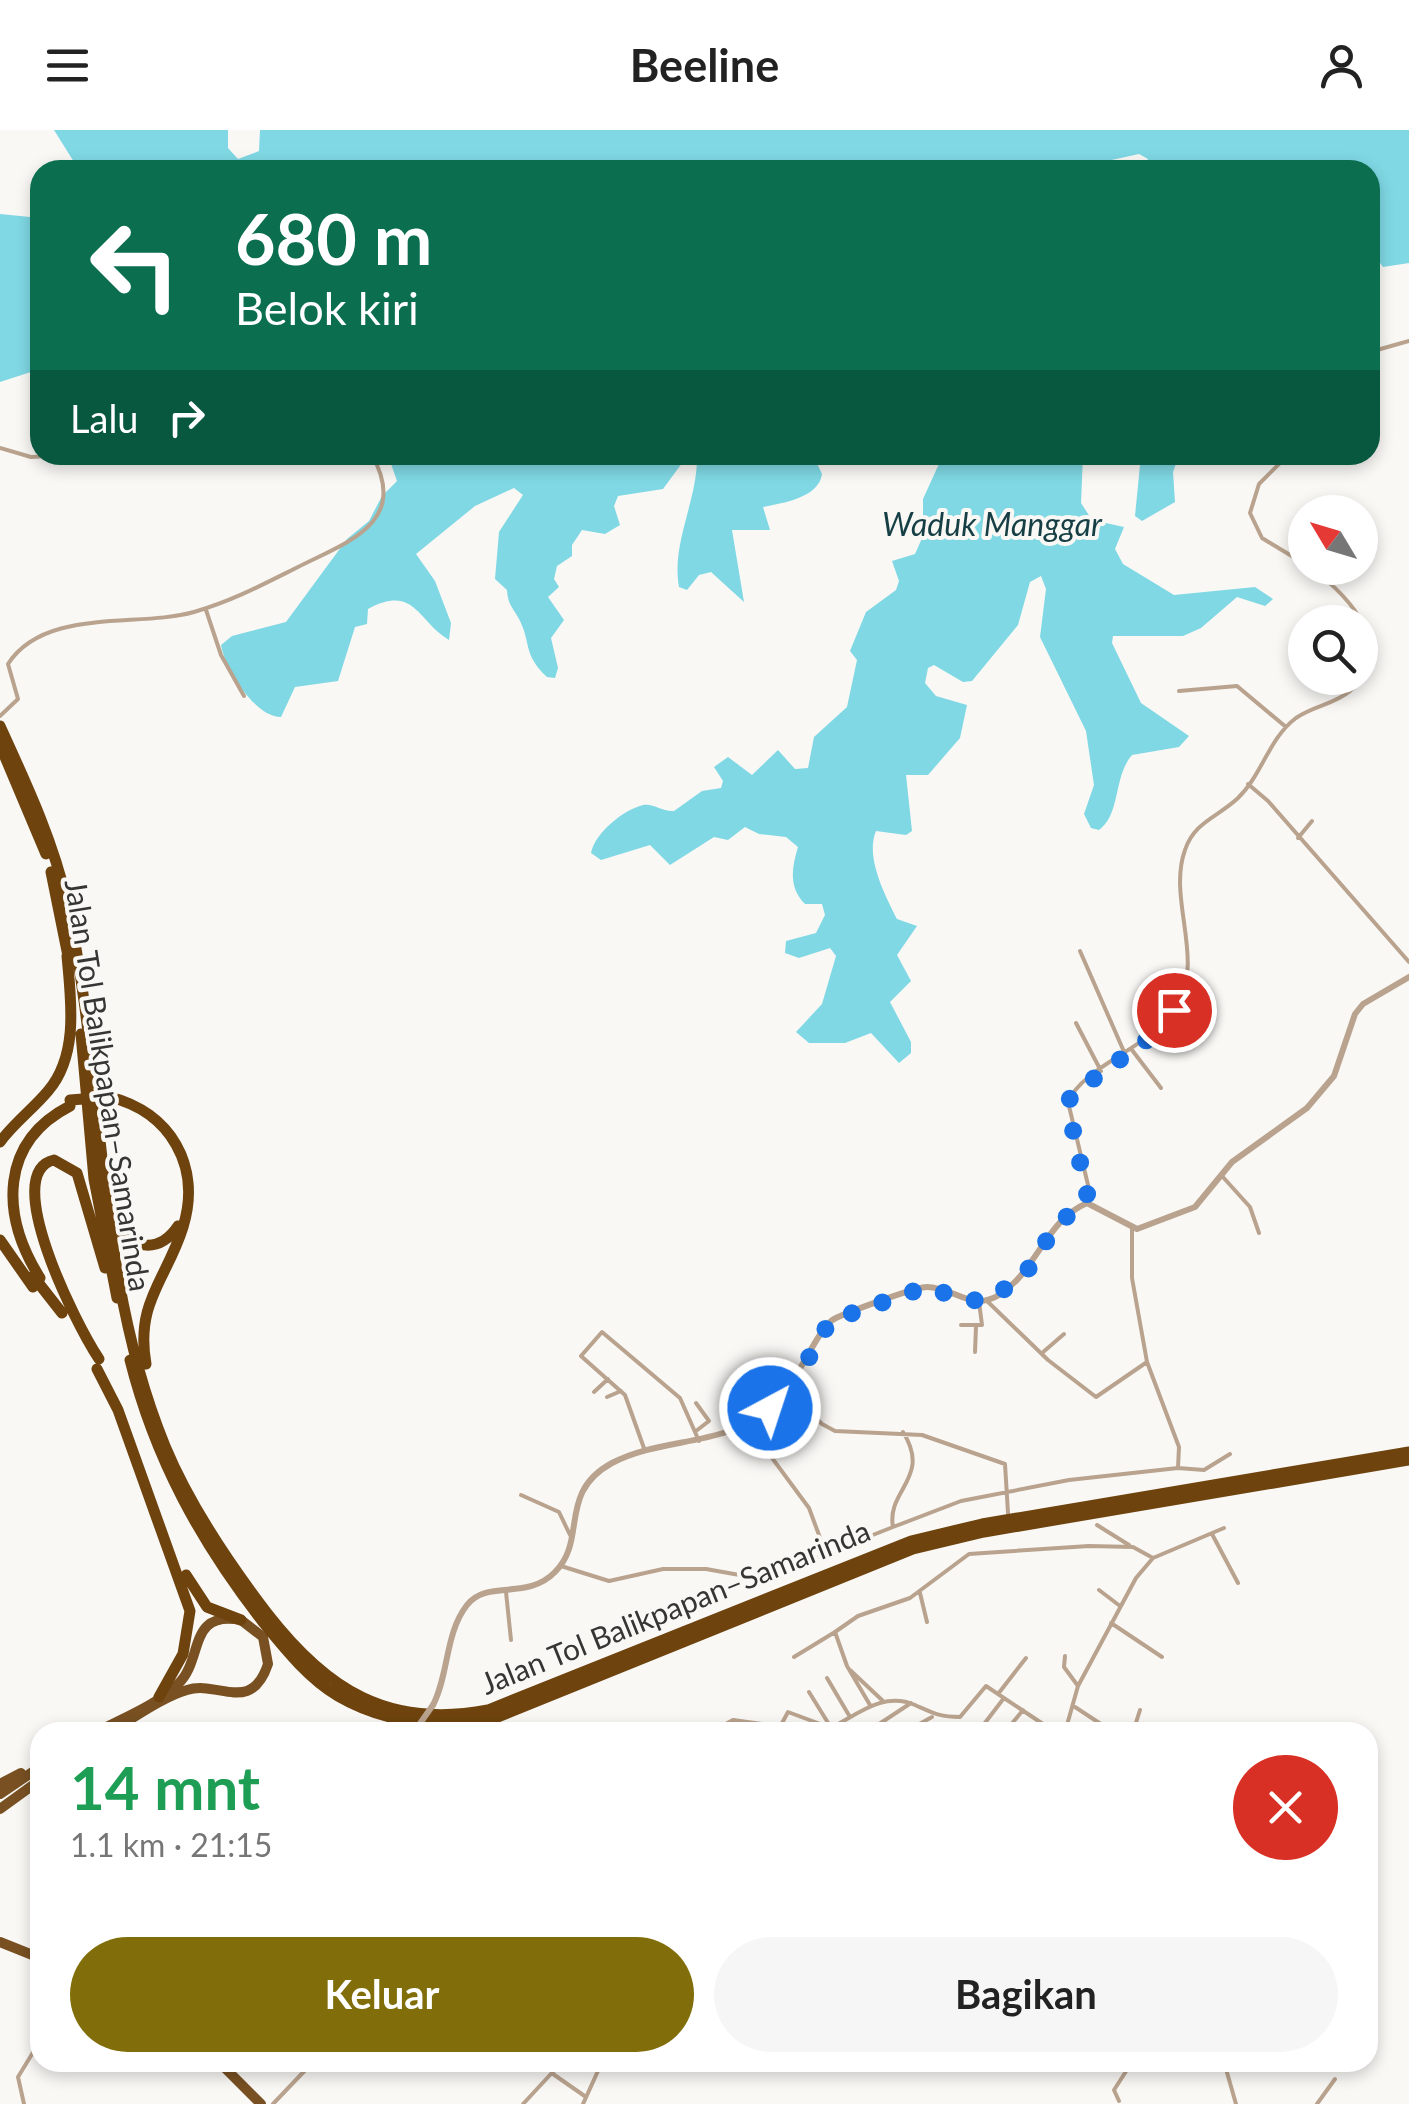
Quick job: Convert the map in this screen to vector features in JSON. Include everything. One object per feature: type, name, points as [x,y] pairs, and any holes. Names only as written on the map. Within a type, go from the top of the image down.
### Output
[{"type":"highway","name":"Jalan Tol Balikpapan–Samarinda","points":[[0,726],[44,826],[68,905],[91,1047],[110,1215],[132,1339],[165,1446],[238,1574],[281,1631],[322,1673],[349,1692],[381,1706],[444,1715],[508,1704],[851,1562],[911,1541],[982,1524],[1409,1452]]},
{"type":"highway","name":"Jalan Tol Balikpapan–Samarinda","points":[[0,746],[50,868],[83,1048],[94,1178],[119,1310],[157,1450],[229,1578],[315,1680],[355,1705],[417,1722]]},
{"type":"highway","points":[[0,1142],[51,1088],[64,1066],[71,1009],[65,936]]},
{"type":"highway","points":[[109,1100],[135,1110],[158,1126],[175,1150],[183,1190],[178,1226],[155,1246],[130,1241],[110,1215]]},
{"type":"highway","points":[[0,1193],[6,1162],[23,1130],[50,1108],[109,1100],[137,1105],[162,1122],[179,1146],[186,1174],[183,1228],[154,1286],[143,1333],[165,1446]]},
{"type":"highway","points":[[70,1103],[27,1134],[11,1163],[4,1197],[14,1239],[76,1328]]},
{"type":"highway","points":[[119,1310],[95,1240],[83,1184],[64,1162],[43,1162],[18,1182],[14,1212],[30,1249],[124,1406],[191,1585],[207,1607],[259,1631],[268,1650],[266,1671],[252,1687],[233,1694],[188,1690],[128,1722]]},
{"type":"highway","points":[[0,1203],[4,1228],[19,1257],[76,1328]]},
{"type":"highway","points":[[0,1240],[34,1289],[76,1328]]},
{"type":"highway","points":[[98,1364],[190,1610],[183,1654],[159,1697]]},
{"type":"highway","name":"Jalan Tol Balikpapan–Samarinda","points":[[439,1722],[493,1719],[913,1549],[984,1532],[1409,1460]]},
{"type":"highway","points":[[115,1722],[159,1697],[186,1675],[203,1631],[221,1620],[242,1620]]},
{"type":"highway","points":[[0,1784],[30,1776]]},
{"type":"highway","points":[[0,1794],[30,1778]]},
{"type":"highway","points":[[0,1805],[30,1780]]},
{"type":"highway","points":[[0,1942],[30,1954]]},
{"type":"highway","points":[[229,2072],[262,2104]]},
{"type":"street","points":[[1380,349],[1409,341]]},
{"type":"street","points":[[0,448],[30,456]]},
{"type":"street","points":[[0,716],[12,709],[18,697],[7,667],[18,652],[38,641],[82,623],[164,618],[206,608],[251,594],[340,548],[374,520],[382,505],[384,483],[377,465]]},
{"type":"street","points":[[1278,465],[1259,484],[1250,514],[1262,538],[1288,554]]},
{"type":"street","points":[[1087,1204],[1088,1190],[1068,1102],[1072,1093],[1165,1023],[1183,992],[1188,954],[1181,870],[1189,839],[1248,784],[1286,727],[1350,691],[1364,676],[1372,652],[1368,633],[1352,606],[1329,585]]},
{"type":"street","points":[[206,608],[221,655],[244,696]]},
{"type":"street","points":[[1179,691],[1236,686],[1286,727]]},
{"type":"street","points":[[1248,784],[1409,962]]},
{"type":"street","points":[[1298,838],[1312,820]]},
{"type":"street","points":[[1080,951],[1125,1054]]},
{"type":"street","points":[[1087,1204],[1132,1229],[1191,1209],[1235,1159],[1318,1096],[1334,1076],[1355,1014],[1409,977]]},
{"type":"street","points":[[1076,1023],[1101,1071]]},
{"type":"street","points":[[1132,1050],[1161,1088]]},
{"type":"street","points":[[1222,1176],[1250,1207],[1259,1233]]},
{"type":"street","points":[[983,1301],[1025,1274],[1056,1226],[1087,1204]]},
{"type":"street","points":[[1132,1229],[1132,1278],[1147,1362],[1179,1447],[1178,1468]]},
{"type":"street","points":[[421,1722],[432,1705],[463,1611],[482,1593],[539,1585],[561,1566],[576,1502],[587,1483],[606,1467],[645,1450],[698,1440],[747,1424],[789,1391],[824,1329],[836,1318],[926,1287],[983,1301],[1096,1397],[1147,1362]]},
{"type":"street","points":[[961,1325],[983,1324],[983,1301]]},
{"type":"street","points":[[975,1352],[976,1327]]},
{"type":"street","points":[[645,1450],[621,1390],[581,1356],[602,1332],[683,1402],[698,1440]]},
{"type":"street","points":[[1042,1353],[1064,1334]]},
{"type":"street","points":[[594,1392],[608,1379]]},
{"type":"street","points":[[607,1397],[621,1390]]},
{"type":"street","points":[[789,1391],[828,1428],[904,1432],[1005,1464],[1008,1513]]},
{"type":"street","points":[[696,1403],[709,1420],[696,1431]]},
{"type":"street","points":[[747,1424],[809,1508],[826,1554]]},
{"type":"street","points":[[893,1526],[893,1508],[914,1466],[914,1454],[904,1432]]},
{"type":"street","points":[[561,1566],[608,1581],[663,1569],[706,1569],[762,1579],[961,1501],[1069,1480],[1178,1468],[1204,1470],[1230,1454]]},
{"type":"street","points":[[521,1495],[560,1513],[570,1534]]},
{"type":"street","points":[[1097,1525],[1152,1558]]},
{"type":"street","points":[[1069,1722],[1078,1686],[1120,1606],[1152,1558],[1224,1528]]},
{"type":"street","points":[[1212,1534],[1238,1583]]},
{"type":"street","points":[[794,1657],[858,1616],[919,1592],[972,1553],[1012,1548],[1133,1548]]},
{"type":"street","points":[[1099,1590],[1120,1606]]},
{"type":"street","points":[[506,1592],[511,1640]]},
{"type":"street","points":[[919,1592],[926,1606],[926,1622]]},
{"type":"street","points":[[1111,1623],[1162,1657]]},
{"type":"street","points":[[835,1632],[846,1666],[870,1705]]},
{"type":"street","points":[[1065,1656],[1064,1667],[1078,1686]]},
{"type":"street","points":[[998,1694],[1026,1658]]},
{"type":"street","points":[[846,1666],[885,1702]]},
{"type":"street","points":[[827,1678],[850,1717]]},
{"type":"street","points":[[923,1722],[932,1717],[962,1716],[985,1686],[1039,1722]]},
{"type":"street","points":[[809,1692],[827,1722]]},
{"type":"street","points":[[986,1722],[1004,1698]]},
{"type":"street","points":[[841,1722],[870,1705],[885,1702],[912,1703],[932,1717]]},
{"type":"street","points":[[882,1722],[912,1703]]},
{"type":"street","points":[[1075,1706],[1098,1722]]},
{"type":"street","points":[[1013,1722],[1022,1710]]},
{"type":"street","points":[[1136,1722],[1140,1710]]},
{"type":"street","points":[[783,1722],[788,1712],[815,1722]]},
{"type":"street","points":[[24,2104],[19,2075],[30,2057]]},
{"type":"street","points":[[272,2104],[303,2072]]},
{"type":"street","points":[[583,2104],[597,2072]]},
{"type":"street","points":[[1119,2101],[1114,2090],[1126,2072]]},
{"type":"street","points":[[1227,2072],[1236,2104]]},
{"type":"street","points":[[523,2104],[552,2074],[586,2097]]},
{"type":"street","points":[[1317,2104],[1335,2079]]},
{"type":"water","points":[[54,130],[228,130],[228,148],[238,159],[259,151],[260,130],[1409,130],[1409,263],[1383,267],[1380,263],[1380,160],[1147,160],[1139,154],[1112,160],[73,160]]},
{"type":"water","points":[[0,214],[30,217],[30,372],[0,382]]},
{"type":"water","points":[[391,465],[681,465],[663,489],[618,496],[614,506],[620,525],[605,534],[582,530],[572,545],[572,556],[557,566],[554,579],[559,587],[548,597],[564,620],[551,638],[558,668],[555,678],[547,677],[534,661],[507,590],[495,579],[499,532],[523,495],[514,488],[475,506],[416,554],[435,581],[451,623],[449,640],[406,603],[384,602],[368,609],[367,624],[355,627],[338,681],[295,687],[281,717],[271,715],[243,690],[221,645],[232,636],[286,622],[347,539],[369,521],[382,496],[397,481]]},
{"type":"water","name":"Waduk Manggar","points":[[696,465],[818,465],[822,474],[807,494],[763,507],[770,530],[732,530],[744,602],[711,572],[699,575],[687,590],[679,587],[681,538]]},
{"type":"water","name":"Waduk Manggar","points":[[938,465],[1083,465],[1081,503],[1092,520],[1124,527],[1115,549],[1123,564],[1174,595],[1255,587],[1273,599],[1265,606],[1237,597],[1201,628],[1183,636],[1113,636],[1112,643],[1141,703],[1189,736],[1179,747],[1132,755],[1122,774],[1111,815],[1099,830],[1091,828],[1084,814],[1094,785],[1086,731],[1040,637],[1046,589],[1041,576],[1030,582],[1018,625],[972,681],[963,682],[934,665],[928,668],[925,683],[936,696],[967,705],[960,738],[928,775],[906,775],[912,831],[906,835],[876,831],[873,841],[878,876],[897,919],[917,926],[897,955],[911,981],[890,1002],[911,1042],[911,1053],[899,1063],[871,1033],[845,1043],[809,1043],[796,1032],[822,1004],[836,956],[830,948],[799,958],[785,953],[786,941],[816,933],[825,915],[822,904],[805,904],[796,891],[793,869],[798,847],[786,837],[759,834],[745,827],[728,840],[714,837],[670,865],[650,845],[601,860],[591,853],[604,830],[635,808],[647,805],[674,811],[702,791],[721,788],[723,781],[714,767],[728,757],[752,775],[778,750],[795,769],[808,768],[814,737],[847,707],[857,660],[850,651],[866,612],[896,590],[899,581],[892,561],[915,554],[923,536],[923,499]]},
{"type":"water","name":"Waduk Manggar","points":[[1140,465],[1175,465],[1175,502],[1142,521],[1135,516]]},
{"type":"route","points":[[770,1408],[789,1391],[824,1329],[836,1318],[926,1287],[979,1302],[1002,1293],[1025,1274],[1062,1219],[1087,1204],[1088,1190],[1069,1112],[1070,1096],[1152,1036],[1174,1010]]}]
